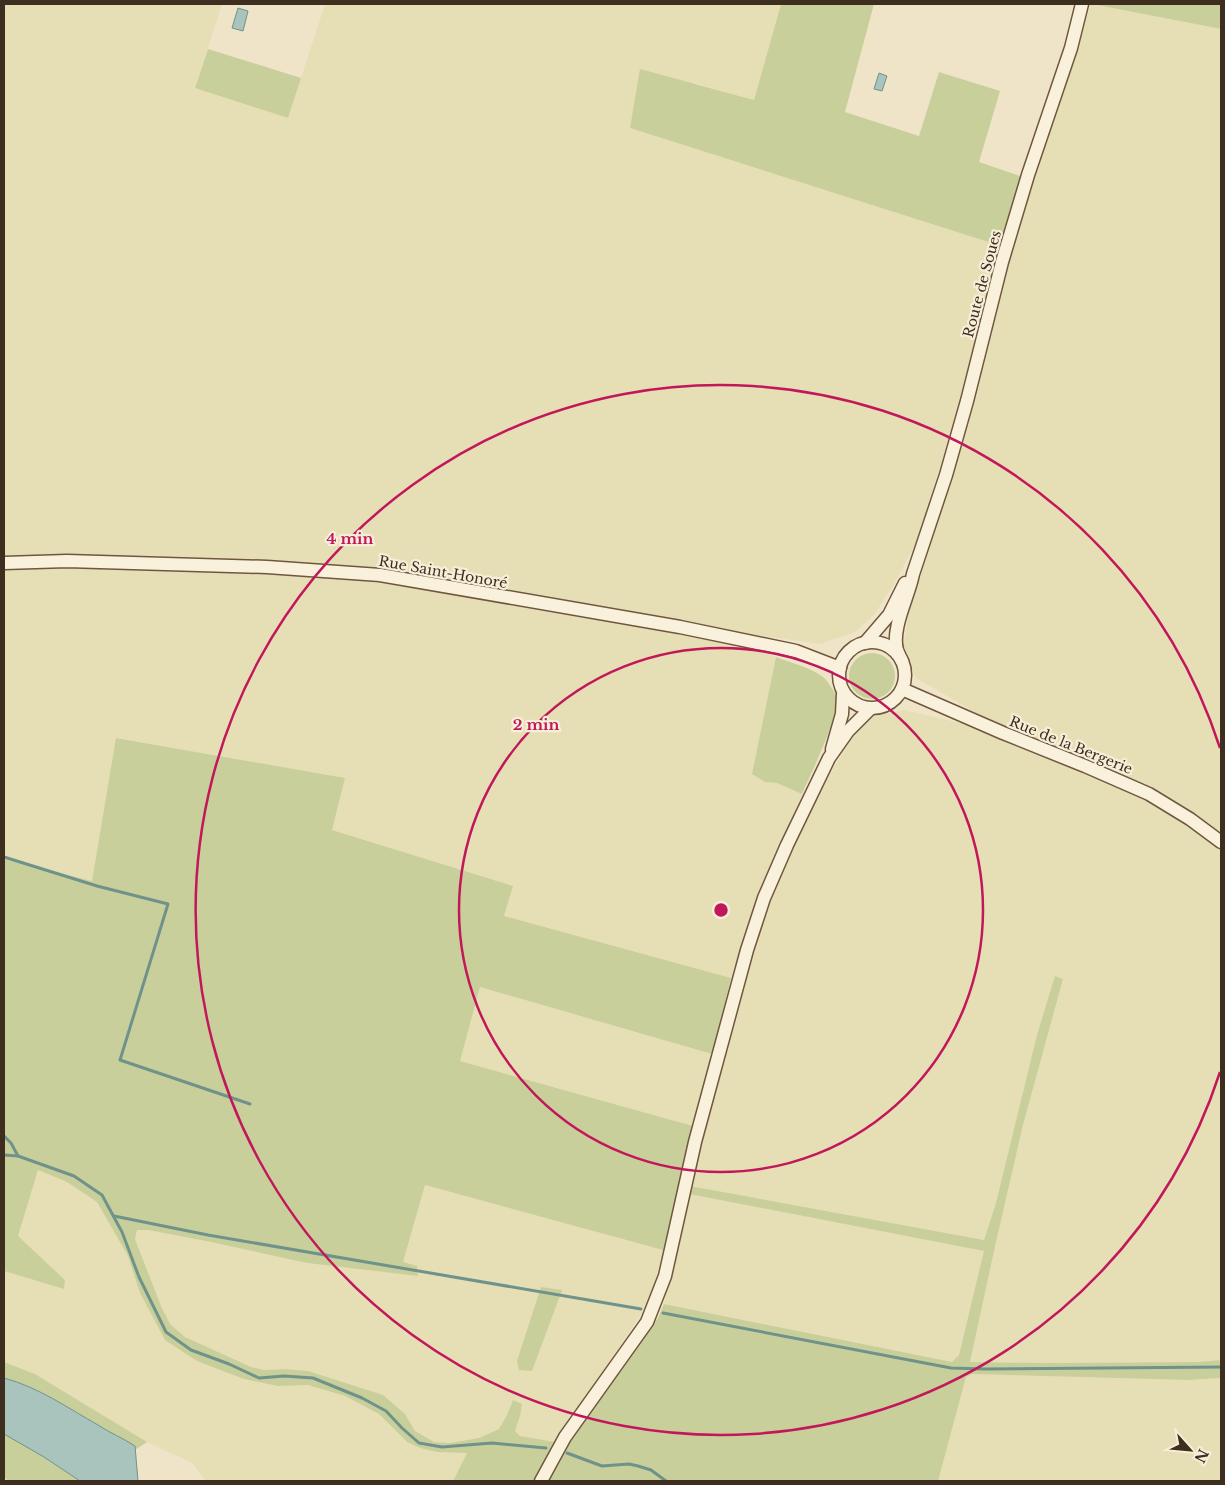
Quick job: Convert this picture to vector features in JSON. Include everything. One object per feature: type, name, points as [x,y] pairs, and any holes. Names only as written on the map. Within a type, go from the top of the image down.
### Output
[{"type":"main road","name":"Route de Soues","points":[[902,661],[896,648],[899,619],[956,442],[1002,262],[1028,175],[1071,48],[1082,4]]},
{"type":"main road","name":"Rue Saint-Honoré","points":[[4,564],[67,561],[267,566],[380,575],[680,627],[796,651],[840,668]]},
{"type":"main road","name":"Route de Soues","points":[[866,643],[889,615],[902,586],[912,574]]},
{"type":"main road","points":[[829,758],[842,714],[843,694],[840,683],[840,668],[844,657],[855,646],[873,642],[886,645],[894,650],[902,661],[905,675],[902,689],[892,702],[870,709],[853,703],[843,694]]},
{"type":"main road","name":"Rue de la Bergerie","points":[[902,689],[1150,794],[1190,819],[1221,842]]},
{"type":"main road","points":[[541,1481],[565,1437],[647,1322],[665,1276],[695,1142],[747,950],[764,898],[787,844],[829,758],[848,731],[870,709]]},
{"type":"shaded area","points":[[4,4],[222,4],[195,88],[288,118],[325,4],[781,4],[754,100],[695,83],[630,128],[1001,246],[962,397],[915,545],[891,589],[873,616],[855,632],[820,644],[756,635],[756,650],[776,657],[752,774],[765,782],[777,783],[802,794],[754,909],[731,978],[504,916],[513,886],[332,830],[345,778],[117,738],[92,881],[4,859]]},
{"type":"shaded area","points":[[1091,4],[1221,29],[1221,835],[1122,776],[982,716],[916,678],[903,647],[910,607],[980,376],[1006,270],[1032,181]]},
{"type":"shaded area","points":[[904,710],[978,727],[1153,800],[1221,848],[1221,1360],[1198,1362],[970,1362],[1023,1125],[1063,979],[1056,976],[1037,1035],[1008,1159],[984,1240],[690,1186],[766,910],[785,864],[815,800],[846,747],[866,718]]},
{"type":"shaded area","points":[[480,987],[712,1054],[693,1126],[460,1061]]},
{"type":"shaded area","points":[[38,1170],[67,1182],[97,1202],[128,1256],[140,1293],[165,1340],[278,1386],[308,1385],[345,1396],[379,1414],[407,1442],[420,1448],[437,1452],[467,1453],[453,1481],[206,1481],[192,1463],[147,1442],[35,1374],[4,1362],[4,1271],[64,1289],[65,1280],[18,1236]]},
{"type":"shaded area","points":[[425,1185],[663,1250],[654,1285],[640,1316],[555,1442],[520,1436],[514,1431],[520,1416],[513,1400],[499,1429],[479,1438],[450,1443],[434,1442],[415,1431],[405,1414],[308,1371],[264,1370],[251,1367],[185,1337],[170,1324],[135,1239],[137,1230],[148,1230],[307,1263],[418,1276],[417,1266],[403,1262]]},
{"type":"shaded area","points":[[689,1194],[985,1251],[959,1355],[952,1362],[664,1304]]},
{"type":"shaded area","points":[[972,1374],[1188,1380],[1221,1378],[1221,1481],[938,1481],[966,1377]]},
{"type":"green space","points":[[781,4],[874,4],[845,112],[919,136],[939,72],[1000,91],[979,162],[1023,177],[1001,246],[630,128],[640,69],[754,100]]},
{"type":"green space","points":[[1092,4],[1221,4],[1221,29]]},
{"type":"green space","points":[[208,49],[301,78],[288,118],[195,88]]},
{"type":"green space","points":[[868,653],[876,653],[885,657],[891,663],[895,676],[891,689],[885,695],[876,699],[868,699],[859,695],[853,689],[849,680],[849,672],[853,663],[859,657]]},
{"type":"green space","points":[[776,657],[807,668],[823,677],[836,696],[836,705],[830,730],[802,794],[777,783],[765,782],[752,774]]},
{"type":"green space","points":[[116,738],[345,778],[332,830],[513,886],[504,916],[731,978],[712,1054],[480,987],[460,1061],[693,1126],[663,1250],[425,1185],[403,1262],[417,1266],[418,1276],[307,1263],[211,1242],[148,1230],[137,1230],[135,1239],[161,1306],[170,1324],[185,1337],[251,1367],[264,1370],[308,1371],[383,1395],[405,1414],[415,1431],[434,1442],[450,1443],[479,1438],[499,1429],[513,1400],[522,1404],[515,1431],[520,1436],[555,1442],[536,1481],[453,1481],[467,1453],[437,1452],[420,1448],[407,1442],[379,1414],[345,1396],[308,1385],[278,1386],[244,1379],[197,1361],[165,1340],[140,1293],[128,1256],[97,1202],[67,1182],[38,1170],[18,1236],[65,1280],[64,1289],[4,1271],[4,859],[92,881]]},
{"type":"green space","points":[[1055,976],[1063,979],[1023,1125],[970,1362],[1198,1362],[1221,1360],[1221,1378],[1188,1380],[972,1374],[966,1377],[938,1481],[545,1481],[558,1458],[658,1318],[664,1304],[952,1362],[959,1355],[984,1251],[689,1194],[690,1186],[984,1240],[996,1203],[1037,1035]]},
{"type":"green space","points":[[541,1287],[562,1290],[532,1371],[519,1370],[517,1361]]},
{"type":"green space","points":[[4,1362],[35,1374],[147,1442],[135,1450],[135,1446],[52,1398],[4,1378]]},
{"type":"green space","points":[[4,1434],[80,1481],[8,1481],[4,1477]]},
{"type":"water","points":[[238,8],[248,11],[243,31],[232,28]]},
{"type":"water","points":[[879,73],[887,76],[882,91],[874,89]]},
{"type":"water","points":[[4,1378],[41,1392],[135,1446],[138,1481],[80,1481],[4,1434]]},
{"type":"waterway","points":[[4,857],[97,886],[168,904],[120,1060],[250,1104]]},
{"type":"waterway","points":[[4,1136],[11,1143],[18,1156]]},
{"type":"waterway","points":[[4,1155],[18,1156],[74,1176],[102,1195],[122,1232],[139,1277],[166,1332],[191,1350],[229,1364],[259,1378],[284,1376],[313,1378],[362,1398],[386,1411],[419,1443],[442,1447],[492,1443],[546,1448]]},
{"type":"waterway","points":[[114,1216],[208,1235],[641,1309]]},
{"type":"waterway","points":[[663,1313],[951,1368],[1221,1367]]},
{"type":"waterway","points":[[567,1453],[602,1466],[629,1464],[638,1466],[651,1470],[666,1481]]}]
